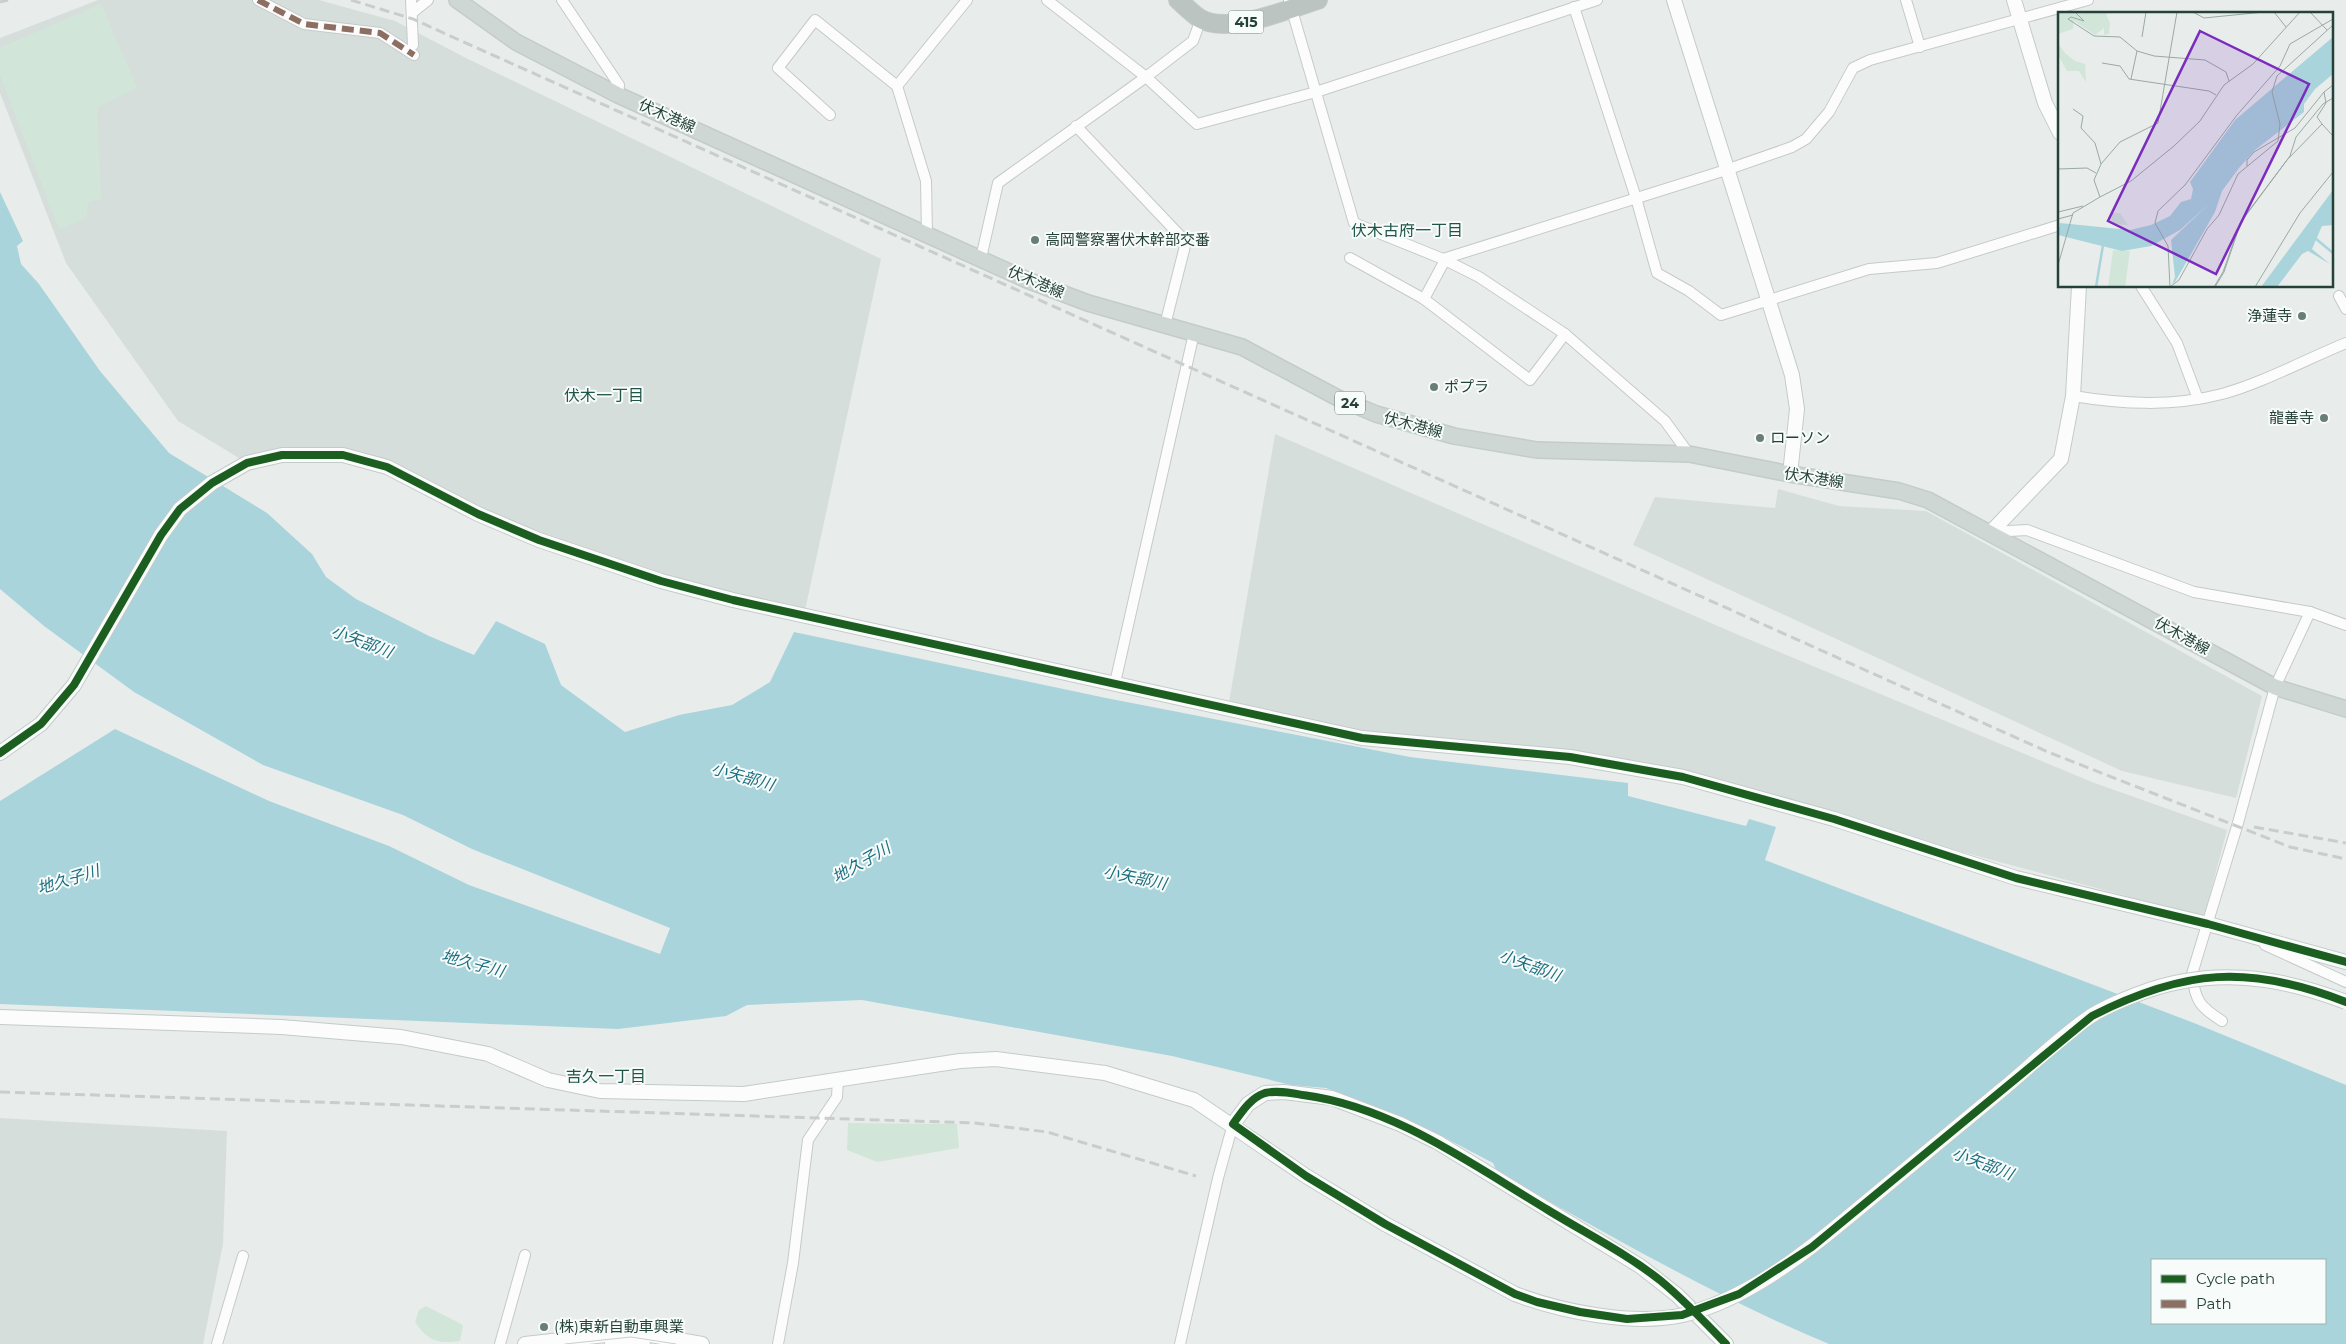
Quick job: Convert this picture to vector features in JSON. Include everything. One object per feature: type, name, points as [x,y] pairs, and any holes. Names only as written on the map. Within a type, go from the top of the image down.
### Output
[{"type":"highway","name":"415","points":[[1178,0],[1201,19],[1219,25],[1242,22],[1290,4],[1318,0]]},
{"type":"main road","name":"伏木港線","points":[[457,0],[516,42],[618,94],[927,234],[1072,298],[1242,347],[1338,398],[1376,414],[1454,436],[1537,450],[1689,454],[1790,474],[1899,492],[1928,500],[2275,687],[2346,709]]},
{"type":"street","points":[[258,0],[304,24],[380,33],[413,50],[413,12],[411,0]]},
{"type":"street","points":[[413,12],[428,0]]},
{"type":"street","points":[[562,0],[619,85],[618,94]]},
{"type":"street","points":[[897,86],[967,0]]},
{"type":"street","points":[[1047,0],[1146,78],[1197,124],[1316,92],[1597,0]]},
{"type":"street","points":[[1674,0],[1767,301],[1792,375],[1797,409],[1790,474]]},
{"type":"street","points":[[1906,0],[1920,46]]},
{"type":"street","points":[[2014,0],[2045,103],[2058,129]]},
{"type":"street","points":[[1424,299],[1444,259],[1726,170],[1792,147],[1806,139],[1828,112],[1853,68],[1870,60],[2088,0]]},
{"type":"street","points":[[1290,4],[1354,223],[1444,259],[1479,277],[1565,334],[1665,421],[1689,454]]},
{"type":"street","points":[[1574,7],[1636,198],[1657,273],[1689,291],[1721,315],[1869,269],[1937,263],[2058,226]]},
{"type":"street","points":[[981,258],[998,183],[1146,78],[1193,40],[1201,19]]},
{"type":"street","points":[[830,114],[778,68],[815,20],[897,86],[926,181],[927,234]]},
{"type":"street","points":[[1076,126],[1186,242],[1165,325]]},
{"type":"street","points":[[1350,258],[1424,299],[1530,380],[1565,334]]},
{"type":"street","points":[[1990,532],[2062,459],[2073,396],[2079,288]]},
{"type":"street","points":[[2142,288],[2177,342],[2198,398]]},
{"type":"street","points":[[2339,296],[2346,309]]},
{"type":"street","points":[[1115,683],[1194,333]]},
{"type":"street","points":[[2073,396],[2116,403],[2158,403],[2223,394],[2346,343]]},
{"type":"street","points":[[0,752],[41,724],[74,685],[161,535],[180,509],[212,483],[247,463],[282,454],[343,454],[387,466],[478,514],[539,540],[661,581],[733,600],[1362,738],[1570,757],[1683,778],[1834,819],[2016,878],[2208,924],[2346,962]]},
{"type":"street","points":[[1990,532],[2027,530],[2194,592],[2310,612],[2346,625]]},
{"type":"street","points":[[2222,1021],[2204,1010],[2194,994],[2192,974],[2275,687],[2310,612]]},
{"type":"street","points":[[2239,933],[2346,982]]},
{"type":"street","points":[[0,1017],[281,1027],[401,1037],[488,1054],[548,1080],[600,1091],[744,1094],[960,1061],[996,1059],[1039,1063],[1105,1073],[1194,1100],[1233,1124],[1306,1176],[1376,1219],[1515,1294],[1537,1302],[1580,1312],[1627,1319],[1682,1315],[1739,1294],[1812,1247],[2092,1016],[2150,990],[2183,980],[2220,976],[2273,980],[2346,1002]]},
{"type":"street","points":[[778,1344],[792,1263],[808,1140],[837,1097],[838,1079]]},
{"type":"street","points":[[1180,1344],[1233,1124],[1248,1104],[1265,1093],[1284,1092],[1332,1098],[1400,1124],[1437,1142],[1640,1266],[1677,1295],[1726,1344]]},
{"type":"street","points":[[500,1344],[525,1255]]},
{"type":"street","points":[[216,1344],[243,1256]]},
{"type":"street","points":[[525,1344],[633,1332],[702,1344]]},
{"type":"street","points":[[601,1344],[630,1342],[643,1344]]},
{"type":"shaded area","points":[[98,0],[319,0],[395,21],[468,59],[881,259],[804,615],[539,540],[343,455],[247,463],[178,421],[66,263],[0,93],[0,38]]},
{"type":"shaded area","points":[[1275,434],[1741,636],[2092,782],[2227,830],[2204,917],[1683,777],[1362,738],[1228,708]]},
{"type":"shaded area","points":[[1778,489],[1839,506],[1926,511],[2262,696],[2236,798],[2122,771],[1633,545],[1655,497],[1775,508]]},
{"type":"shaded area","points":[[0,1118],[227,1131],[223,1244],[203,1344],[0,1344]]},
{"type":"green space","points":[[101,4],[137,88],[97,107],[101,199],[89,202],[85,219],[59,229],[0,75],[0,48]]},
{"type":"green space","points":[[848,1123],[957,1124],[959,1148],[877,1162],[847,1150]]},
{"type":"green space","points":[[426,1306],[463,1325],[460,1341],[445,1342],[434,1340],[424,1333],[415,1322],[419,1310]]},
{"type":"water","points":[[0,192],[23,241],[17,246],[21,264],[39,284],[100,371],[169,453],[267,513],[312,554],[326,577],[356,599],[429,636],[474,655],[496,621],[545,644],[561,685],[625,732],[679,715],[732,705],[770,682],[794,632],[1106,698],[1410,757],[1628,783],[1628,796],[1746,826],[1749,819],[1776,827],[1765,860],[2194,1023],[2346,1085],[2346,1344],[1829,1344],[1702,1285],[1660,1263],[1497,1172],[1493,1163],[1432,1131],[1326,1088],[1291,1085],[1172,1056],[862,1000],[747,1005],[726,1016],[618,1029],[0,1004],[0,801],[115,729],[269,801],[389,846],[469,885],[660,954],[670,928],[472,849],[403,815],[263,765],[134,692],[44,626],[0,589]]},
{"type":"tram line","points":[[565,1344],[631,1337],[676,1344]]},
{"type":"railway","points":[[0,2],[8,0]]},
{"type":"railway","points":[[351,0],[413,19],[2048,752],[2290,847],[2346,859]]},
{"type":"railway","points":[[2254,827],[2346,843]]},
{"type":"railway","points":[[0,1092],[975,1123],[1047,1132],[1196,1176]]},
{"type":"marked path","points":[[258,0],[304,24],[380,33],[414,55]]},
{"type":"cycle path","points":[[0,753],[41,724],[74,685],[161,535],[180,509],[212,483],[247,463],[282,455],[343,455],[387,467],[478,514],[539,540],[661,581],[733,600],[1362,738],[1570,757],[1683,777],[1834,819],[2016,878],[2208,924],[2346,962]]},
{"type":"cycle path","points":[[1726,1344],[1694,1311],[1686,1303],[1670,1288],[1634,1261],[1461,1157],[1400,1125],[1369,1112],[1336,1102],[1284,1092],[1265,1093],[1255,1098],[1246,1106],[1233,1124],[1306,1176],[1385,1224],[1515,1294],[1537,1302],[1580,1312],[1627,1319],[1682,1315],[1739,1294],[1812,1247],[2092,1016],[2125,1000],[2187,981],[2217,977],[2247,977],[2311,990],[2346,1002]]},
{"type":"place","name":"高岡警察署伏木幹部交番","points":[[1035,240]]},
{"type":"place","name":"浄蓮寺","points":[[2302,316]]},
{"type":"place","name":"ポプラ","points":[[1434,387]]},
{"type":"place","name":"龍善寺","points":[[2324,418]]},
{"type":"place","name":"ローソン","points":[[1760,438]]},
{"type":"place","name":"(株)東新自動車興業","points":[[544,1327]]},
{"type":"district","name":"伏木古府一丁目","points":[[1407,230]]},
{"type":"district","name":"伏木一丁目","points":[[604,395]]},
{"type":"district","name":"吉久一丁目","points":[[606,1076]]},
{"type":"water label","name":"小矢部川","points":[[362,641]]},
{"type":"water label","name":"小矢部川","points":[[743,776]]},
{"type":"water label","name":"地久子川","points":[[861,862]]},
{"type":"water label","name":"小矢部川","points":[[1135,877]]},
{"type":"water label","name":"地久子川","points":[[68,879]]},
{"type":"water label","name":"地久子川","points":[[473,963]]},
{"type":"water label","name":"小矢部川","points":[[1530,965]]},
{"type":"water label","name":"小矢部川","points":[[1983,1163]]}]
